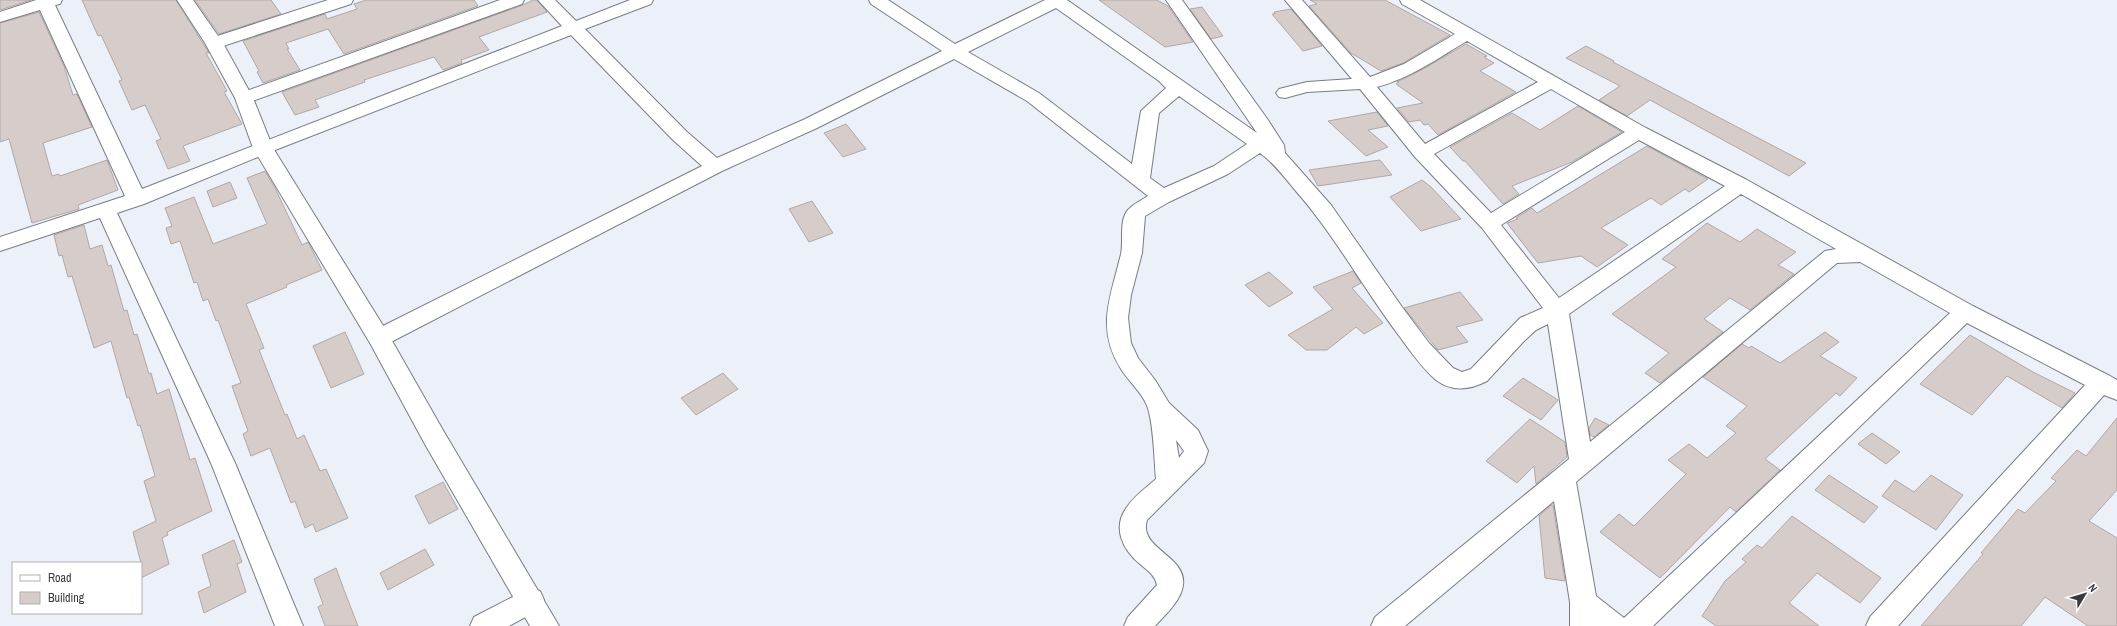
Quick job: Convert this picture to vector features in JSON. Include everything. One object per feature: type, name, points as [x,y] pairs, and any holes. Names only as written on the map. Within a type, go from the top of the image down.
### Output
[{"type":"street","points":[[185,0],[214,43],[244,98],[263,148],[379,338],[439,446],[545,626]]},
{"type":"street","points":[[214,43],[345,0]]},
{"type":"street","points":[[244,98],[516,0]]},
{"type":"street","points":[[546,0],[680,136],[715,166]]},
{"type":"street","points":[[2,237],[106,210],[137,199],[230,163],[263,148],[645,0]]},
{"type":"street","points":[[877,0],[955,52],[1033,97],[1162,197]]},
{"type":"street","points":[[379,338],[715,166],[810,124],[1057,0],[1268,150],[1324,210],[1421,350],[1438,369],[1451,378],[1466,381],[1479,375],[1528,324],[1557,311],[1740,185]]},
{"type":"street","points":[[1136,213],[1162,197],[1268,150],[1274,145],[1261,124],[1174,0]]},
{"type":"street","points":[[1293,0],[1365,83],[1422,153],[1489,223],[1557,311],[1584,614],[1614,626]]},
{"type":"street","points":[[1408,0],[1639,132],[1740,185],[1830,246],[1862,255],[1965,312],[2109,387],[1880,626]]},
{"type":"street","points":[[0,17],[48,1],[137,199]]},
{"type":"street","points":[[1285,93],[1313,86],[1365,83],[1392,76],[1467,34]]},
{"type":"street","points":[[1138,626],[1170,586],[1170,578],[1134,539],[1131,528],[1136,514],[1169,481],[1161,410],[1147,386],[1135,372],[1124,354],[1118,332],[1117,318],[1120,295],[1132,253],[1133,228],[1139,196],[1135,175],[1150,112],[1176,89],[1164,76]]},
{"type":"street","points":[[1422,153],[1551,82]]},
{"type":"street","points":[[1489,223],[1639,132]]},
{"type":"street","points":[[106,210],[223,463],[289,626]]},
{"type":"street","points":[[1385,626],[1572,471],[1830,246]]},
{"type":"street","points":[[1634,626],[1965,312]]},
{"type":"street","points":[[484,626],[530,600]]},
{"type":"building","points":[[0,0],[31,0],[0,10]]},
{"type":"building","points":[[82,0],[176,0],[209,53],[206,53],[227,91],[224,92],[242,124],[183,146],[190,161],[168,169],[156,141],[161,139],[145,105],[132,110],[119,81],[122,80],[101,35],[98,36]]},
{"type":"building","points":[[195,0],[271,0],[281,14],[219,34]]},
{"type":"building","points":[[366,0],[474,0],[478,6],[344,54],[328,29],[286,43],[289,49],[287,49],[300,70],[263,83],[257,72],[259,71],[243,41],[325,14],[327,19],[357,9],[354,4]]},
{"type":"building","points":[[533,0],[537,0],[547,12],[479,37],[489,50],[461,60],[462,63],[454,66],[443,70],[434,57],[364,80],[365,82],[315,100],[319,107],[295,115],[282,92],[523,5]]},
{"type":"building","points":[[1099,0],[1157,0],[1168,6],[1193,42],[1165,47]]},
{"type":"building","points":[[1310,0],[1385,0],[1450,35],[1403,63],[1381,71],[1351,53],[1309,6],[1317,4]]},
{"type":"building","points":[[1202,7],[1223,36],[1211,39],[1190,9]]},
{"type":"building","points":[[1291,9],[1322,46],[1303,51],[1272,14],[1275,14],[1274,12]]},
{"type":"building","points":[[39,12],[64,66],[73,95],[77,94],[92,127],[43,143],[52,176],[59,174],[60,176],[107,160],[118,190],[78,205],[79,209],[32,223],[9,139],[0,142],[0,23]]},
{"type":"building","points":[[1466,44],[1487,56],[1484,57],[1494,63],[1480,71],[1516,92],[1438,135],[1428,124],[1424,125],[1420,120],[1409,122],[1397,108],[1423,103],[1396,84],[1399,82],[1397,82],[1425,68]]},
{"type":"building","points":[[1586,46],[1614,61],[1613,62],[1806,163],[1789,176],[1650,100],[1627,116],[1599,100],[1620,86],[1566,58]]},
{"type":"building","points":[[1578,106],[1622,132],[1572,162],[1512,186],[1519,194],[1503,204],[1465,161],[1463,161],[1450,147],[1512,113],[1540,130]]},
{"type":"building","points":[[1377,112],[1388,126],[1368,130],[1388,147],[1366,156],[1328,121]]},
{"type":"building","points":[[846,124],[866,149],[843,157],[824,133]]},
{"type":"building","points":[[1647,146],[1708,179],[1689,192],[1685,189],[1661,205],[1651,198],[1601,228],[1628,245],[1597,267],[1581,256],[1538,263],[1507,223],[1518,219],[1516,218],[1532,208],[1537,213]]},
{"type":"building","points":[[1380,160],[1392,175],[1318,186],[1309,170]]},
{"type":"building","points":[[265,171],[275,188],[302,245],[308,242],[322,270],[286,285],[287,287],[246,304],[264,348],[259,350],[285,415],[287,414],[297,439],[304,435],[320,471],[326,469],[348,518],[316,532],[313,524],[305,528],[295,501],[291,503],[270,448],[251,456],[243,434],[248,431],[232,386],[241,383],[218,320],[216,321],[208,299],[203,301],[197,282],[194,283],[180,241],[171,244],[166,228],[172,226],[165,208],[194,197],[213,244],[267,224],[247,178]]},
{"type":"building","points":[[1422,180],[1431,187],[1461,219],[1421,231],[1390,197]]},
{"type":"building","points":[[230,182],[237,198],[213,207],[207,191]]},
{"type":"building","points":[[812,201],[833,233],[809,242],[789,209]]},
{"type":"building","points":[[1707,223],[1740,242],[1757,229],[1796,252],[1778,265],[1794,274],[1750,310],[1730,298],[1704,319],[1723,332],[1660,383],[1645,373],[1669,353],[1612,314],[1676,267],[1662,259]]},
{"type":"building","points":[[84,225],[90,249],[102,245],[108,266],[111,265],[124,311],[127,310],[134,335],[137,334],[149,374],[151,373],[157,394],[169,389],[190,460],[195,458],[212,511],[167,532],[168,535],[162,538],[169,564],[142,578],[142,562],[141,562],[133,532],[156,521],[144,481],[155,476],[140,425],[138,426],[129,397],[127,398],[111,341],[94,348],[72,276],[68,277],[62,255],[59,256],[54,235]]},
{"type":"building","points":[[1353,271],[1361,283],[1352,288],[1383,323],[1364,334],[1356,327],[1327,350],[1306,350],[1288,335],[1333,309],[1313,287]]},
{"type":"building","points":[[1269,272],[1293,293],[1269,307],[1245,285]]},
{"type":"building","points":[[1460,292],[1483,320],[1456,327],[1468,342],[1438,350],[1404,308]]},
{"type":"building","points":[[345,332],[364,374],[331,388],[313,346]]},
{"type":"building","points":[[1825,332],[1839,342],[1820,356],[1857,378],[1840,396],[1836,393],[1765,459],[1780,470],[1736,512],[1730,507],[1660,578],[1600,532],[1619,514],[1634,526],[1686,474],[1668,460],[1689,444],[1707,458],[1736,433],[1726,426],[1747,406],[1703,377],[1742,344],[1749,348],[1751,346],[1780,363]]},
{"type":"building","points":[[1970,335],[2033,372],[2075,393],[2062,408],[2007,376],[1972,415],[1920,384]]},
{"type":"building","points":[[723,373],[738,389],[696,415],[681,398]]},
{"type":"building","points":[[1523,378],[1558,400],[1541,420],[1503,396]]},
{"type":"building","points":[[1595,418],[1609,425],[1594,437],[1590,435],[1589,428]]},
{"type":"building","points":[[2117,418],[2117,490],[2089,521],[2117,538],[2117,626],[2088,626],[2045,597],[2021,626],[1921,626],[1983,554],[1981,553],[2018,509],[2025,513],[2056,481],[2051,478],[2077,450],[2086,456]]},
{"type":"building","points":[[1530,419],[1565,442],[1567,457],[1536,484],[1534,466],[1517,483],[1486,461]]},
{"type":"building","points":[[1872,433],[1900,452],[1886,464],[1858,444]]},
{"type":"building","points":[[1829,475],[1878,507],[1864,523],[1815,490]]},
{"type":"building","points":[[1931,475],[1963,495],[1936,530],[1882,496],[1895,480],[1914,492]]},
{"type":"building","points":[[443,482],[458,509],[429,524],[415,496]]},
{"type":"building","points":[[1551,505],[1553,505],[1565,581],[1545,578],[1539,516]]},
{"type":"building","points":[[1792,516],[1881,578],[1860,603],[1817,573],[1789,603],[1819,626],[1716,626],[1702,616],[1725,581],[1746,562],[1742,559],[1757,545],[1762,548]]},
{"type":"building","points":[[234,540],[242,562],[237,564],[246,592],[204,613],[198,592],[211,586],[202,555]]},
{"type":"building","points":[[425,549],[434,565],[388,590],[380,573]]},
{"type":"building","points":[[336,568],[358,626],[325,626],[318,607],[323,604],[314,579]]}]
